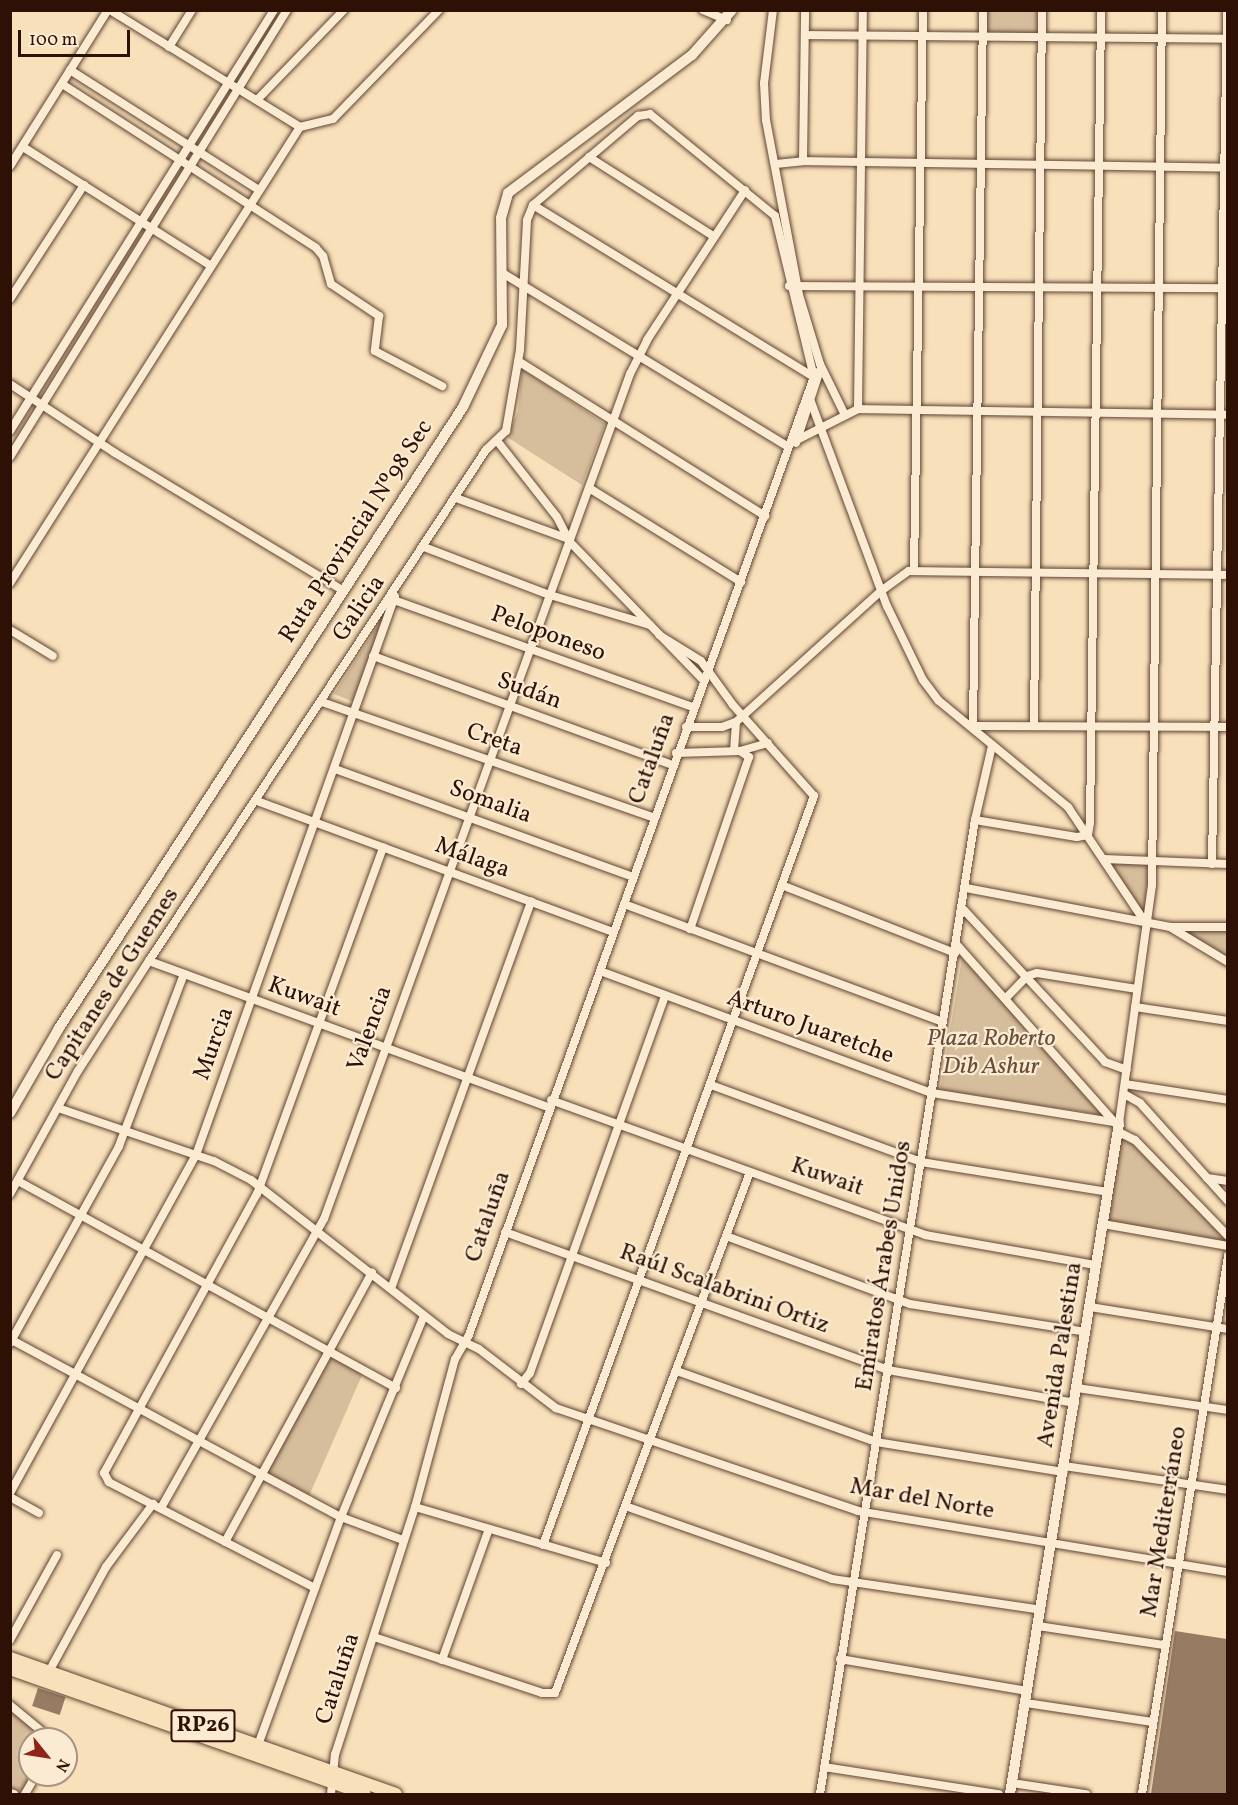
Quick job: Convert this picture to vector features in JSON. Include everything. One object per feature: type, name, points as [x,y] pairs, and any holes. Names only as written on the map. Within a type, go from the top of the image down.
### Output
[{"type":"main road","name":"RP26","points":[[10,1658],[258,1745],[333,1783],[396,1794]]},
{"type":"main road","name":"RP26","points":[[10,1669],[365,1794]]},
{"type":"street","points":[[10,166],[109,10],[300,127]]},
{"type":"street","points":[[169,47],[192,10]]},
{"type":"street","points":[[10,430],[144,222],[227,83],[274,10]]},
{"type":"street","points":[[10,457],[287,10]]},
{"type":"street","points":[[257,100],[344,10]]},
{"type":"street","points":[[10,583],[98,440],[300,127],[333,119],[439,10]]},
{"type":"street","points":[[703,10],[730,15]]},
{"type":"street","points":[[773,10],[764,83],[785,215],[793,285],[820,364],[845,415]]},
{"type":"street","points":[[803,161],[805,10]]},
{"type":"street","points":[[858,409],[863,10]]},
{"type":"street","points":[[914,570],[922,10]]},
{"type":"street","points":[[973,726],[983,10]]},
{"type":"street","points":[[1034,726],[1042,10]]},
{"type":"street","points":[[1088,835],[1101,10]]},
{"type":"street","name":"Avenida Palestina","points":[[1011,1789],[1075,1403],[1117,1125],[1124,1094],[1153,864],[1162,10]]},
{"type":"street","points":[[1212,864],[1224,575],[1227,10]]},
{"type":"street","name":"Ruta Provincial Nº98 Sec","points":[[10,1113],[59,1028],[473,388],[502,325],[504,274],[501,218],[508,193],[692,55],[730,15]]},
{"type":"street","points":[[805,35],[1227,39]]},
{"type":"street","points":[[70,70],[259,190]]},
{"type":"street","points":[[62,84],[320,251],[331,284],[379,316],[375,351],[442,386]]},
{"type":"street","points":[[792,444],[814,377],[775,216],[647,113],[589,157],[533,205],[814,377]]},
{"type":"street","points":[[23,147],[211,266]]},
{"type":"street","points":[[589,157],[713,236]]},
{"type":"street","points":[[776,164],[803,161],[920,162],[981,165],[1226,168]]},
{"type":"street","points":[[10,299],[84,185]]},
{"type":"street","name":"Valencia","points":[[161,1508],[318,1230],[530,651],[567,539],[589,488],[639,354],[713,236],[745,190]]},
{"type":"street","name":"Galicia","points":[[257,801],[392,599],[489,446],[498,442],[509,423],[518,361],[526,220],[533,205]]},
{"type":"street","points":[[775,216],[785,215]]},
{"type":"street","points":[[504,274],[524,283],[792,444]]},
{"type":"street","points":[[793,285],[919,283],[1225,288]]},
{"type":"street","points":[[518,361],[765,516]]},
{"type":"street","points":[[792,444],[811,402],[820,364]]},
{"type":"street","points":[[10,384],[342,590]]},
{"type":"street","points":[[811,402],[881,591],[930,692],[1068,807],[1146,920]]},
{"type":"street","points":[[792,444],[858,409],[1225,415]]},
{"type":"street","points":[[498,442],[557,517],[567,539],[703,680]]},
{"type":"street","name":"Cataluña","points":[[333,1783],[335,1754],[415,1507],[453,1367],[465,1342],[549,1104],[624,904],[631,876],[792,444]]},
{"type":"street","points":[[589,488],[741,582]]},
{"type":"street","points":[[456,498],[567,539]]},
{"type":"street","points":[[423,547],[550,595],[650,625]]},
{"type":"street","points":[[686,727],[722,727],[736,722],[881,591],[914,570],[1224,575]]},
{"type":"street","name":"Peloponeso","points":[[392,599],[530,651],[693,707]]},
{"type":"street","name":"Murcia","points":[[10,1495],[196,1155],[316,823],[392,599]]},
{"type":"street","points":[[10,630],[53,656]]},
{"type":"street","points":[[543,1545],[591,1419],[784,886],[814,796],[742,715],[708,670],[659,634]]},
{"type":"street","name":"Sudán","points":[[374,656],[672,765]]},
{"type":"street","name":"Creta","points":[[322,702],[653,817]]},
{"type":"street","points":[[736,722],[737,751]]},
{"type":"street","points":[[973,726],[1227,727]]},
{"type":"street","points":[[676,753],[737,751],[768,742]]},
{"type":"street","name":"Emiratos Árabes Unidos","points":[[820,1794],[840,1659],[912,1230],[975,820],[992,746]]},
{"type":"street","points":[[690,929],[745,782],[749,757],[737,751]]},
{"type":"street","name":"Somalia","points":[[334,769],[631,876]]},
{"type":"street","name":"Málaga","points":[[257,801],[614,932]]},
{"type":"street","name":"Capitanes de Guemes","points":[[10,1194],[58,1108],[148,961],[257,801]]},
{"type":"street","points":[[975,820],[1088,835]]},
{"type":"street","points":[[315,1588],[104,1476],[260,1185],[384,847]]},
{"type":"street","points":[[1104,859],[1153,864],[1227,864]]},
{"type":"street","points":[[784,886],[956,949],[1006,998],[1117,1125],[1135,1140],[1227,1236]]},
{"type":"street","points":[[966,888],[1146,920],[1170,927],[1227,962]]},
{"type":"street","points":[[392,1286],[531,901]]},
{"type":"street","points":[[624,904],[943,1022]]},
{"type":"street","points":[[963,909],[1105,1062],[1127,1070]]},
{"type":"street","points":[[1170,927],[1227,927]]},
{"type":"street","name":"Kuwait","points":[[148,961],[466,1078],[621,1125],[912,1230],[1096,1265]]},
{"type":"street","name":"Arturo Juaretche","points":[[600,971],[932,1092],[1117,1125]]},
{"type":"street","points":[[1006,998],[1027,976],[1037,973],[1137,989]]},
{"type":"street","points":[[184,974],[125,1132],[82,1216],[11,1341],[341,1517],[403,1540]]},
{"type":"street","points":[[521,1384],[530,1373],[621,1125],[665,996]]},
{"type":"street","points":[[1135,1007],[1227,1022]]},
{"type":"street","points":[[1125,1084],[1227,1100]]},
{"type":"street","points":[[711,1085],[921,1162],[1108,1192]]},
{"type":"street","points":[[1124,1094],[1140,1103],[1227,1201]]},
{"type":"street","name":"Mar del Norte","points":[[58,1108],[196,1155],[260,1185],[392,1286],[424,1316],[465,1342],[550,1405],[865,1513],[1227,1572]]},
{"type":"street","points":[[374,1637],[442,1660],[555,1693],[628,1507],[750,1172]]},
{"type":"street","points":[[1207,1178],[1227,1181]]},
{"type":"street","points":[[18,1181],[268,1320],[396,1388]]},
{"type":"street","points":[[1103,1224],[1227,1246]]},
{"type":"street","name":"Raúl Scalabrini Ortiz","points":[[505,1232],[888,1370],[1075,1403]]},
{"type":"street","points":[[726,1236],[900,1300],[1086,1332]]},
{"type":"street","name":"Mar Mediterráneo","points":[[1142,1794],[1227,1256]]},
{"type":"street","points":[[225,1542],[372,1272]]},
{"type":"street","points":[[1090,1307],[1227,1329]]},
{"type":"street","points":[[258,1745],[341,1517],[424,1316]]},
{"type":"street","points":[[677,1371],[876,1442],[1227,1490]]},
{"type":"street","points":[[1077,1388],[1227,1410]]},
{"type":"street","points":[[10,1495],[39,1513]]},
{"type":"street","points":[[52,1666],[106,1567],[153,1504]]},
{"type":"street","points":[[415,1507],[606,1563]]},
{"type":"street","points":[[628,1507],[820,1576],[1041,1610]]},
{"type":"street","points":[[442,1660],[489,1529]]},
{"type":"street","points":[[10,1640],[57,1555]]},
{"type":"street","points":[[1038,1626],[1164,1645]]},
{"type":"street","points":[[840,1659],[1028,1691]]},
{"type":"street","points":[[1026,1703],[1153,1722]]},
{"type":"street","points":[[10,1705],[37,1727]]},
{"type":"street","points":[[824,1767],[999,1794]]},
{"type":"street","points":[[1011,1789],[1086,1794]]},
{"type":"green space","points":[[984,11],[1041,11],[1041,35],[984,35]]},
{"type":"green space","points":[[522,369],[605,424],[582,485],[507,437],[518,412]]},
{"type":"green space","points":[[377,627],[380,628],[354,702],[334,694]]},
{"type":"green space","points":[[1105,860],[1152,864],[1149,922]]},
{"type":"green space","points":[[1171,928],[1227,928],[1227,961]]},
{"type":"green space","name":"Plaza Roberto Dib Ashur","points":[[962,958],[1035,1036],[1103,1115],[940,1090]]},
{"type":"green space","points":[[1118,1133],[1135,1142],[1227,1238],[1227,1244],[1107,1221]]},
{"type":"green space","points":[[329,1355],[363,1373],[309,1496],[265,1474]]},
{"type":"green space","points":[[10,1707],[33,1727],[18,1727],[18,1787],[26,1787],[22,1794],[11,1790]]},
{"type":"building","points":[[1175,1631],[1227,1639],[1227,1794],[1151,1794]]},
{"type":"building","points":[[38,1688],[66,1697],[60,1715],[32,1706]]}]
